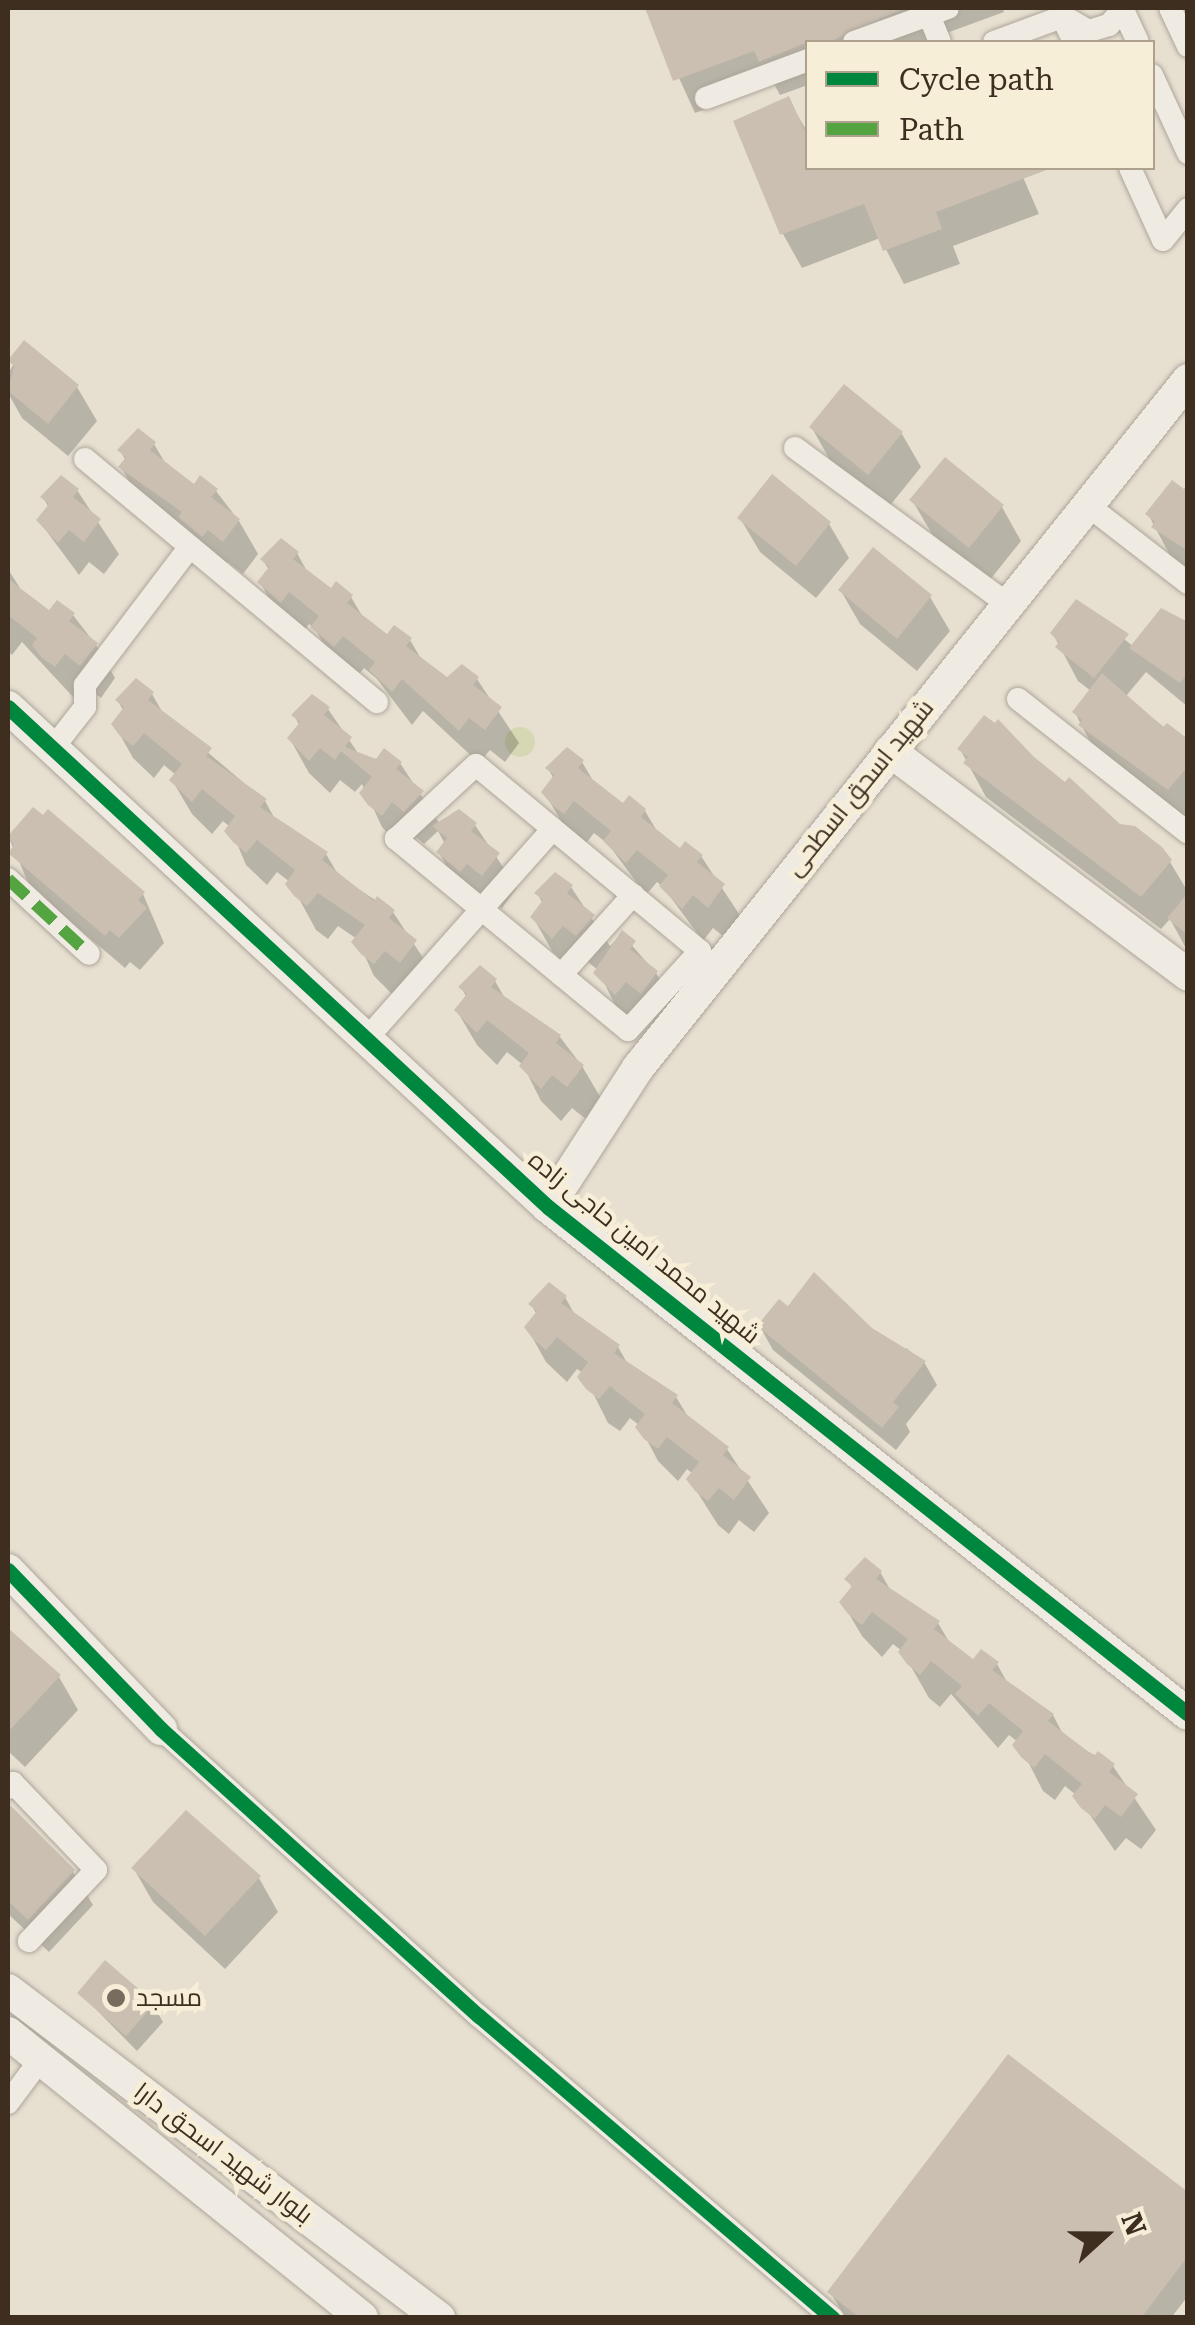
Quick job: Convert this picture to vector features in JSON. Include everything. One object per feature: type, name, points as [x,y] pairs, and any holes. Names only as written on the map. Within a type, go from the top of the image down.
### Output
[{"type":"street","points":[[1170,8],[1188,46]]},
{"type":"street","points":[[1059,12],[1089,31],[1109,26],[1124,9],[1137,40]]},
{"type":"street","points":[[859,40],[938,11],[940,40]]},
{"type":"street","points":[[998,40],[1059,12]]},
{"type":"street","points":[[1059,12],[1073,40]]},
{"type":"street","points":[[706,98],[805,61]]},
{"type":"street","points":[[1155,82],[1188,153]]},
{"type":"street","points":[[1131,170],[1163,240],[1188,210]]},
{"type":"street","name":"شهید اسحق اسطحی","points":[[548,1207],[638,1068],[1188,380]]},
{"type":"street","points":[[794,448],[1007,604]]},
{"type":"street","points":[[84,459],[377,702]]},
{"type":"street","points":[[1086,504],[1188,583]]},
{"type":"street","points":[[53,748],[84,707],[85,685],[188,548]]},
{"type":"street","points":[[1018,699],[1188,833]]},
{"type":"street","name":"شهید محمد امین حاجی زاده","points":[[8,707],[369,1036],[548,1207],[1188,1714]]},
{"type":"street","points":[[890,750],[1188,976]]},
{"type":"street","points":[[476,765],[633,896],[700,951],[628,1030],[481,914],[396,839],[476,765]]},
{"type":"street","points":[[369,1036],[553,829]]},
{"type":"street","points":[[8,879],[89,954]]},
{"type":"street","points":[[561,976],[633,896]]},
{"type":"street","points":[[8,1570],[160,1729],[479,2016],[832,2318]]},
{"type":"street","points":[[8,1788],[12,1783],[96,1870],[28,1942]]},
{"type":"street","name":"بلوار شهید اسحق دارا","points":[[8,1990],[439,2318]]},
{"type":"street","name":"بلوار شهید اسحق دارا","points":[[8,2033],[326,2303],[362,2318]]},
{"type":"street","points":[[8,2103],[40,2060]]},
{"type":"green space","points":[[520,727],[531,731],[535,742],[531,753],[520,757],[509,753],[505,742],[509,731]]},
{"type":"building","points":[[645,8],[905,8],[833,40],[805,40],[759,62],[754,51],[673,81]]},
{"type":"building","points":[[789,96],[805,131],[805,170],[1046,170],[936,212],[942,229],[883,251],[864,204],[780,235],[733,121]]},
{"type":"building","points":[[24,340],[79,385],[48,424],[8,391],[14,366],[8,360]]},
{"type":"building","points":[[844,384],[903,432],[868,475],[809,427]]},
{"type":"building","points":[[138,428],[156,442],[150,450],[194,484],[200,475],[218,489],[211,497],[240,519],[223,542],[208,530],[202,537],[178,517],[182,512],[118,467],[126,457],[117,450]]},
{"type":"building","points":[[945,457],[1004,505],[969,548],[909,500]]},
{"type":"building","points":[[772,474],[831,522],[796,566],[737,518]]},
{"type":"building","points":[[61,475],[79,489],[73,497],[101,519],[84,542],[69,530],[58,543],[36,520],[49,504],[40,497]]},
{"type":"building","points":[[1172,480],[1188,492],[1188,551],[1151,527],[1155,522],[1145,514]]},
{"type":"building","points":[[281,538],[299,552],[293,559],[331,588],[336,581],[353,595],[347,603],[387,634],[394,625],[412,638],[406,646],[447,677],[462,664],[479,677],[473,685],[502,707],[485,730],[469,718],[459,731],[402,679],[392,692],[369,670],[375,662],[343,636],[334,647],[310,627],[319,616],[289,592],[281,603],[257,582],[269,567],[260,559]]},
{"type":"building","points":[[873,547],[932,595],[897,639],[838,590]]},
{"type":"building","points":[[8,579],[49,610],[57,600],[75,613],[69,621],[98,643],[80,666],[65,654],[55,667],[41,657],[32,645],[37,638],[8,615]]},
{"type":"building","points":[[1076,599],[1129,634],[1094,678],[1055,647],[1059,642],[1050,633]]},
{"type":"building","points":[[1161,608],[1188,622],[1188,673],[1180,683],[1129,648]]},
{"type":"building","points":[[1102,673],[1163,727],[1167,723],[1188,739],[1188,766],[1168,790],[1078,725],[1082,720],[1072,712]]},
{"type":"building","points":[[136,678],[154,692],[148,700],[212,748],[206,756],[267,799],[260,807],[328,852],[322,860],[374,901],[377,896],[395,910],[389,918],[417,940],[400,963],[385,951],[374,964],[361,954],[351,942],[365,925],[318,893],[307,906],[294,896],[285,884],[295,870],[257,840],[246,853],[224,831],[235,816],[202,789],[192,802],[169,780],[182,764],[144,733],[133,746],[120,736],[111,724],[124,707],[115,700]]},
{"type":"building","points":[[312,694],[330,707],[324,715],[352,737],[345,747],[376,759],[384,748],[402,762],[396,769],[424,791],[404,812],[392,802],[382,816],[368,805],[359,793],[372,777],[341,751],[335,760],[320,748],[309,761],[287,738],[300,722],[291,715]]},
{"type":"building","points":[[984,715],[995,723],[998,719],[1033,756],[1065,782],[1069,777],[1120,824],[1135,826],[1162,847],[1172,860],[1141,897],[963,763],[968,757],[957,749]]},
{"type":"building","points":[[567,747],[584,760],[578,768],[623,803],[629,795],[646,809],[641,817],[680,848],[685,841],[703,855],[697,862],[725,884],[708,908],[693,895],[682,909],[659,886],[668,875],[637,850],[626,863],[603,841],[611,831],[574,801],[564,814],[551,804],[541,792],[554,775],[545,768]]},
{"type":"building","points":[[33,807],[43,815],[48,809],[145,892],[138,900],[147,908],[119,938],[110,930],[105,936],[8,853],[14,845],[8,836]]},
{"type":"building","points":[[459,809],[477,823],[471,831],[500,853],[482,876],[467,864],[460,872],[436,852],[447,838],[432,826]]},
{"type":"building","points":[[555,872],[573,885],[567,893],[595,915],[576,936],[563,926],[552,939],[530,917],[543,900],[534,893]]},
{"type":"building","points":[[1188,893],[1188,935],[1167,918]]},
{"type":"building","points":[[622,930],[636,941],[630,949],[658,971],[641,994],[626,982],[615,995],[593,973]]},
{"type":"building","points":[[480,965],[497,979],[491,987],[561,1035],[556,1043],[584,1065],[567,1087],[552,1075],[541,1089],[519,1066],[529,1053],[487,1020],[477,1033],[454,1010],[467,994],[458,987]]},
{"type":"building","points":[[814,1272],[872,1328],[926,1361],[893,1402],[899,1407],[882,1428],[757,1326],[779,1299],[788,1306]]},
{"type":"building","points":[[549,1282],[567,1296],[561,1303],[620,1345],[614,1353],[678,1395],[672,1403],[729,1447],[723,1455],[751,1477],[734,1500],[719,1488],[708,1501],[695,1491],[686,1479],[699,1462],[667,1437],[658,1449],[644,1439],[635,1427],[645,1414],[610,1386],[599,1399],[586,1389],[577,1377],[588,1362],[557,1337],[546,1350],[533,1339],[524,1327],[537,1311],[528,1304]]},
{"type":"building","points":[[865,1557],[882,1571],[876,1579],[940,1621],[934,1629],[973,1659],[981,1649],[999,1662],[992,1670],[1054,1714],[1048,1721],[1094,1756],[1098,1751],[1115,1764],[1109,1772],[1138,1794],[1121,1817],[1105,1805],[1095,1819],[1072,1796],[1082,1784],[1045,1754],[1034,1768],[1021,1757],[1012,1745],[1023,1731],[989,1703],[978,1716],[955,1694],[962,1686],[931,1661],[920,1675],[898,1652],[908,1639],[872,1612],[862,1625],[848,1614],[839,1602],[852,1586],[844,1579]]},
{"type":"building","points":[[8,1628],[61,1675],[8,1732]]},
{"type":"building","points":[[8,1803],[75,1870],[28,1920],[8,1901]]},
{"type":"building","points":[[186,1810],[261,1876],[205,1936],[131,1868]]},
{"type":"building","name":"مسجد","points":[[105,1960],[155,2003],[126,2036],[77,1993]]},
{"type":"building","points":[[1008,2054],[1188,2192],[1188,2256],[1141,2318],[860,2318],[827,2292]]},
{"type":"marked path","points":[[8,879],[89,954]]},
{"type":"cycle path","points":[[8,707],[548,1207],[1188,1714]]},
{"type":"cycle path","points":[[8,1570],[161,1729],[479,2016],[832,2318]]},
{"type":"place","name":"مسجد","points":[[116,1998]]}]
